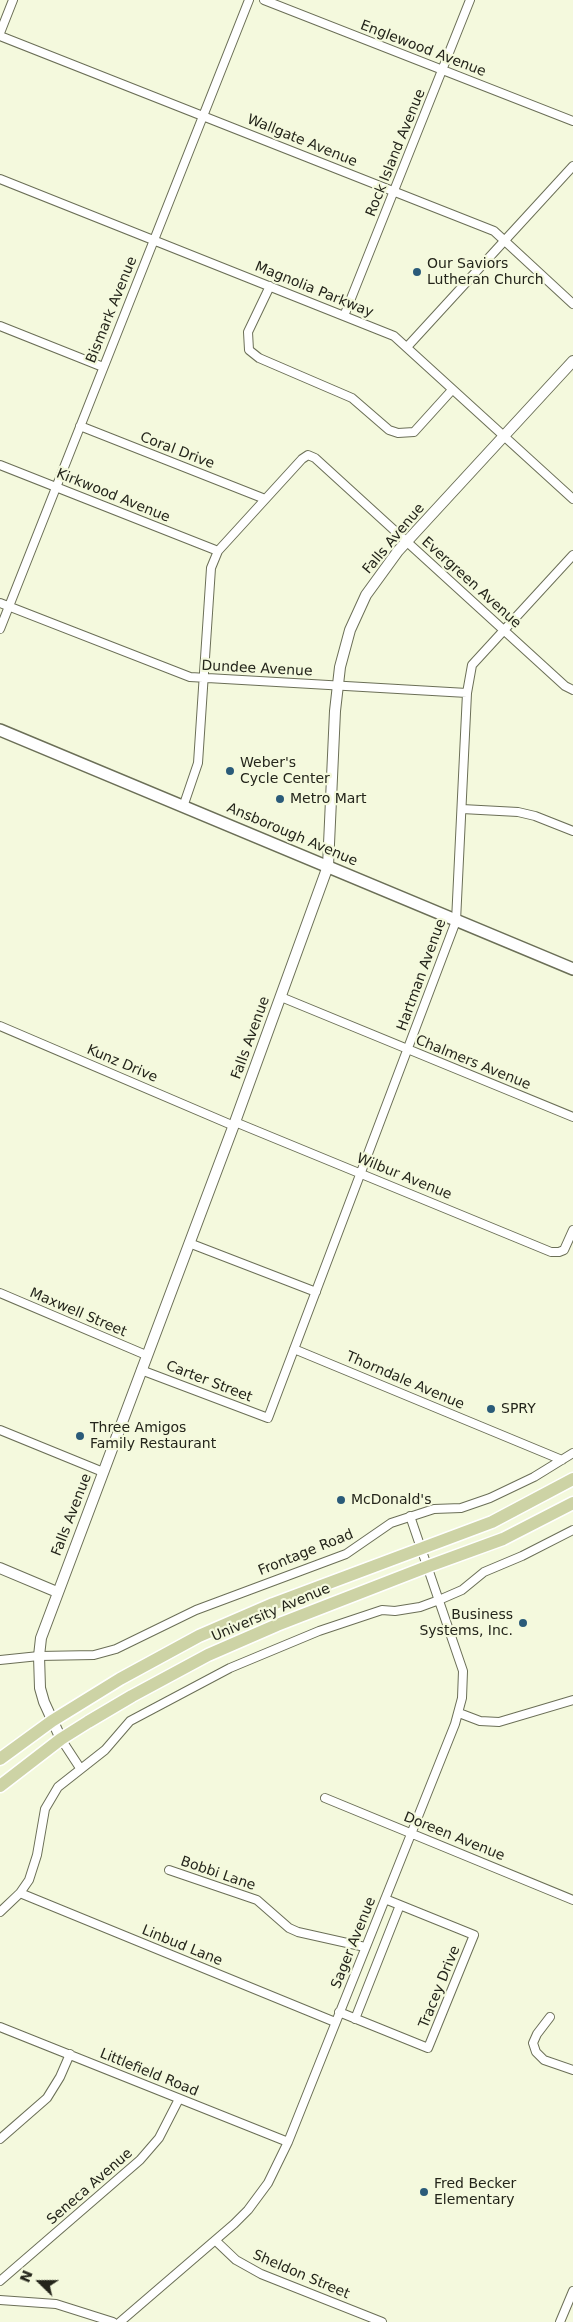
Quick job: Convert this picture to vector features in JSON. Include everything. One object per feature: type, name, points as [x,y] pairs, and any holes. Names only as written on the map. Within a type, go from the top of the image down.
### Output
[{"type":"main road","name":"Ansborough Avenue","points":[[0,730],[573,969]]},
{"type":"main road","name":"University Avenue","points":[[0,1759],[52,1721],[120,1678],[199,1636],[273,1604],[492,1522],[573,1478]]},
{"type":"main road","name":"University Avenue","points":[[0,1786],[61,1739],[132,1696],[208,1655],[277,1625],[503,1539],[573,1503]]},
{"type":"street","points":[[0,34],[13,0]]},
{"type":"street","name":"Bismark Avenue","points":[[0,629],[249,0]]},
{"type":"street","name":"Englewood Avenue","points":[[264,0],[573,121]]},
{"type":"street","name":"Rock Island Avenue","points":[[344,316],[470,0]]},
{"type":"street","name":"Wallgate Avenue","points":[[0,34],[494,231],[573,304]]},
{"type":"street","points":[[407,347],[573,166]]},
{"type":"street","name":"Magnolia Parkway","points":[[0,180],[394,336],[573,499]]},
{"type":"street","points":[[270,286],[248,332],[249,350],[259,358],[352,398],[362,404],[389,430],[398,433],[414,432],[452,390]]},
{"type":"street","points":[[0,326],[103,367]]},
{"type":"street","name":"Falls Avenue","points":[[80,1768],[52,1721],[40,1688],[39,1656],[41,1638],[234,1124],[328,866],[337,686],[344,649],[358,612],[376,580],[407,542],[573,361]]},
{"type":"street","name":"Coral Drive","points":[[80,426],[265,499]]},
{"type":"street","name":"Evergreen Avenue","points":[[265,499],[302,459],[308,455],[315,458],[565,686],[573,690]]},
{"type":"street","name":"Kirkwood Avenue","points":[[0,464],[218,551]]},
{"type":"street","points":[[184,807],[198,763],[205,679],[208,585],[211,568],[218,551],[265,499]]},
{"type":"street","name":"Hartman Avenue","points":[[268,1418],[456,921],[467,693],[472,665],[573,555]]},
{"type":"street","name":"Dundee Avenue","points":[[0,603],[190,677],[467,693]]},
{"type":"street","points":[[462,809],[518,812],[535,816],[573,831]]},
{"type":"street","name":"Chalmers Avenue","points":[[281,997],[573,1117]]},
{"type":"street","name":"Kunz Drive","points":[[0,1026],[234,1124]]},
{"type":"street","name":"Wilbur Avenue","points":[[234,1124],[361,1173],[551,1252],[564,1250],[573,1230]]},
{"type":"street","points":[[189,1244],[316,1292]]},
{"type":"street","name":"Maxwell Street","points":[[0,1293],[146,1355]]},
{"type":"street","name":"Thorndale Avenue","points":[[294,1349],[562,1460]]},
{"type":"street","name":"Carter Street","points":[[141,1370],[268,1418]]},
{"type":"street","points":[[0,1430],[103,1472]]},
{"type":"street","name":"Frontage Road","points":[[0,1660],[39,1656],[94,1655],[116,1649],[196,1610],[346,1554],[358,1548],[380,1529],[410,1516],[434,1509],[461,1508],[511,1489],[573,1453]]},
{"type":"street","name":"Sager Avenue","points":[[120,2322],[216,2240],[248,2210],[259,2196],[288,2142],[459,1713],[462,1698],[463,1671],[429,1566],[410,1516]]},
{"type":"street","points":[[0,1912],[20,1893],[34,1867],[45,1809],[58,1787],[105,1750],[130,1721],[230,1668],[319,1631],[366,1614],[382,1610],[395,1611],[420,1607],[440,1600],[462,1590],[484,1572],[522,1556],[573,1530]]},
{"type":"street","points":[[0,1568],[57,1592]]},
{"type":"street","points":[[459,1713],[480,1721],[499,1722],[573,1700]]},
{"type":"street","name":"Doreen Avenue","points":[[325,1798],[573,1900]]},
{"type":"street","name":"Bobbi Lane","points":[[169,1870],[257,1900],[289,1928],[298,1932],[365,1947]]},
{"type":"street","name":"Linbud Lane","points":[[20,1893],[335,2022]]},
{"type":"street","points":[[339,2012],[355,2019],[400,1906],[385,1899]]},
{"type":"street","name":"Tracey Drive","points":[[355,2019],[428,2048],[474,1935],[400,1906]]},
{"type":"street","points":[[550,2017],[537,2034],[533,2044],[536,2052],[544,2060],[573,2070]]},
{"type":"street","name":"Littlefield Road","points":[[0,2027],[288,2142]]},
{"type":"street","points":[[0,2139],[47,2098],[60,2077],[70,2054]]},
{"type":"street","name":"Seneca Avenue","points":[[0,2281],[140,2160],[159,2138],[179,2099]]},
{"type":"street","name":"Sheldon Street","points":[[216,2240],[236,2260],[261,2274],[382,2322]]},
{"type":"street","points":[[560,2322],[573,2291]]},
{"type":"street","points":[[0,2300],[56,2304],[113,2322]]},
{"type":"place","name":"Our Saviors Lutheran Church","points":[[417,272]]},
{"type":"place","name":"Weber's Cycle Center","points":[[230,771]]},
{"type":"place","name":"Metro Mart","points":[[280,799]]},
{"type":"place","name":"SPRY","points":[[491,1409]]},
{"type":"place","name":"Three Amigos Family Restaurant","points":[[80,1436]]},
{"type":"place","name":"McDonald's","points":[[341,1500]]},
{"type":"place","name":"Business Systems, Inc.","points":[[523,1623]]},
{"type":"place","name":"Fred Becker Elementary","points":[[424,2192]]}]
